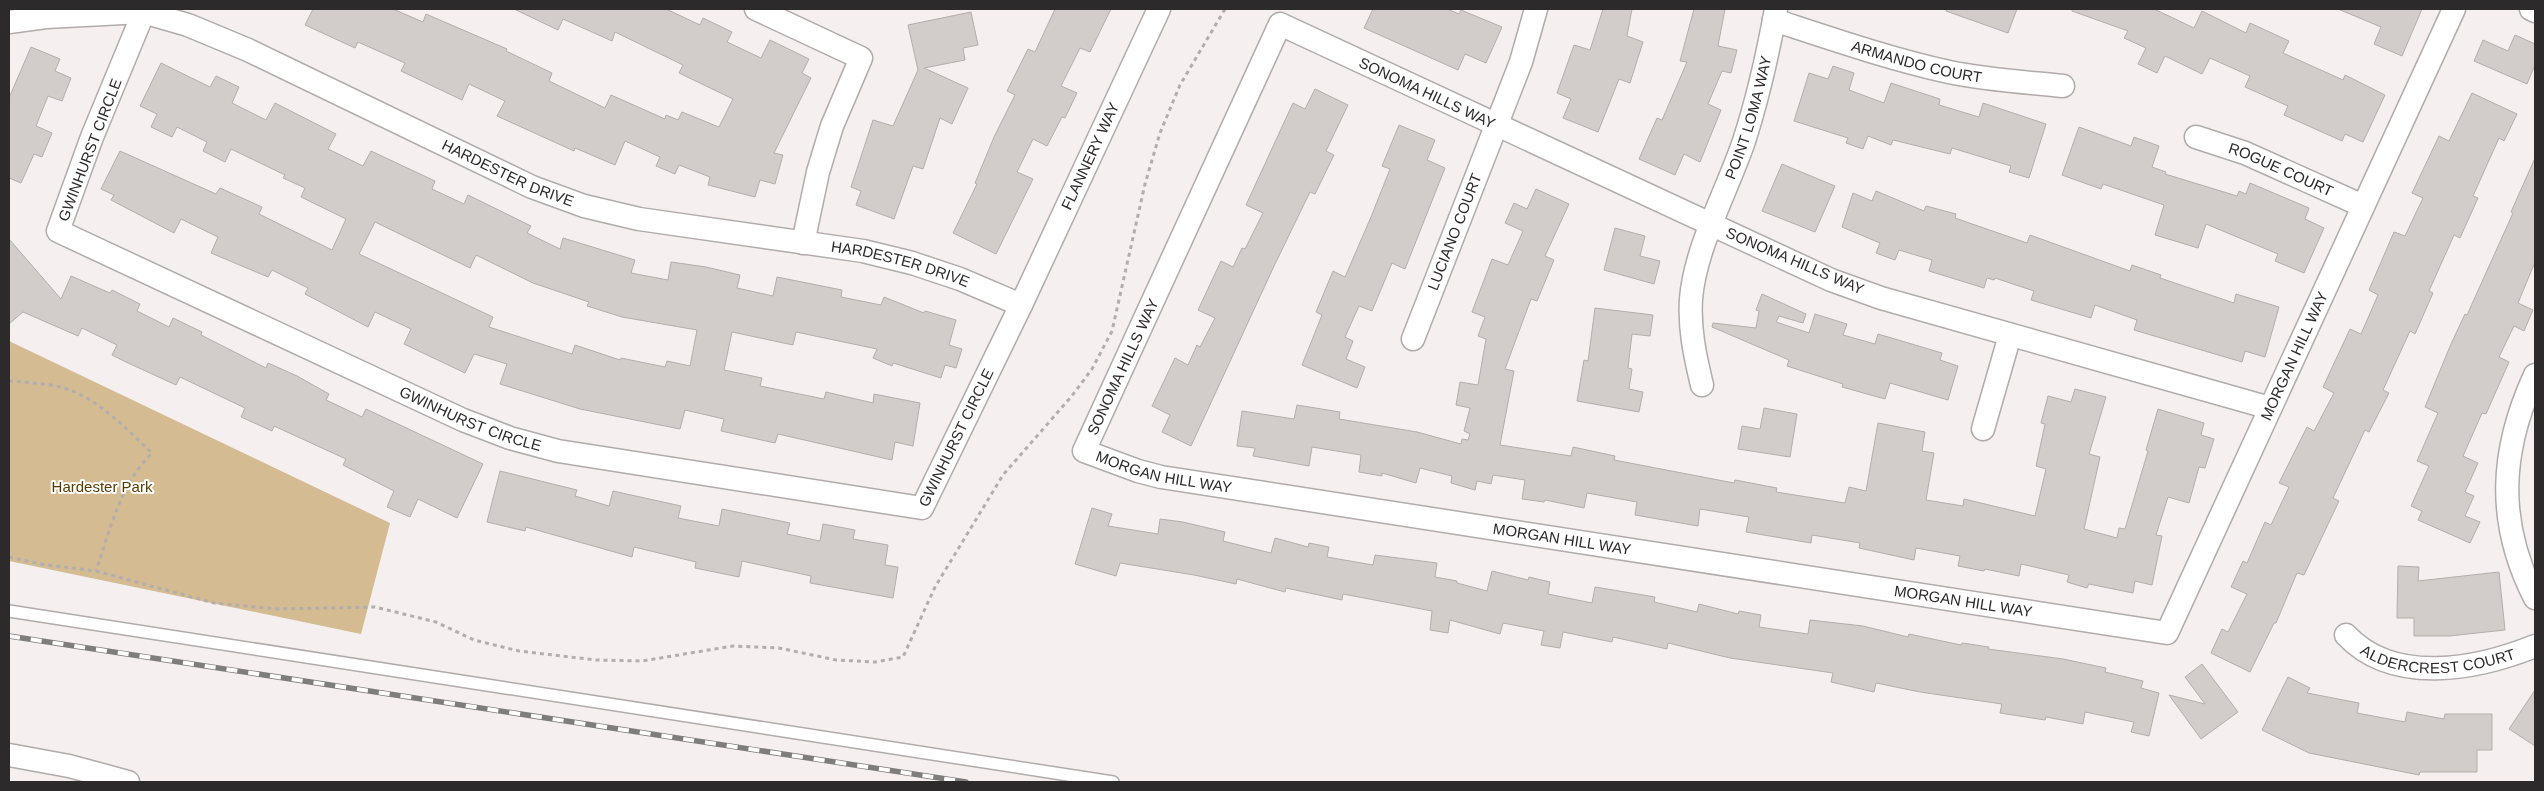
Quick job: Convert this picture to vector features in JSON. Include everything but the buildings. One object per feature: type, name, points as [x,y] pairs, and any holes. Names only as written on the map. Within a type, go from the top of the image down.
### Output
[{"type":"street","points":[[756,9],[861,58],[832,126],[818,172],[803,243]]},
{"type":"street","name":"FLANNERY WAY","points":[[1021,304],[1159,9]]},
{"type":"street","name":"LUCIANO COURT","points":[[1413,339],[1524,54],[1536,9]]},
{"type":"street","name":"MORGAN HILL WAY","points":[[1084,451],[1138,472],[1161,477],[2166,633],[2454,9]]},
{"type":"street","points":[[2531,9],[2535,10]]},
{"type":"street","name":"HARDESTER DRIVE","points":[[9,22],[46,17],[144,10],[188,25],[239,47],[532,187],[584,206],[639,219],[863,251],[912,263],[960,279],[1021,304]]},
{"type":"street","name":"GWINHURST CIRCLE","points":[[144,10],[92,137],[58,231],[454,416],[510,438],[586,456],[922,508],[1021,304]]},
{"type":"street","name":"ARMANDO COURT","points":[[1775,14],[1898,60],[1950,72],[2004,81],[2063,86]]},
{"type":"street","name":"POINT LOMA WAY","points":[[1702,385],[1693,350],[1691,299],[1698,260],[1744,140],[1762,77],[1775,14]]},
{"type":"street","name":"SONOMA HILLS WAY","points":[[1084,451],[1280,24],[1839,283],[1881,298],[2270,408]]},
{"type":"street","name":"ROGUE COURT","points":[[2196,137],[2245,153],[2363,206]]},
{"type":"street","points":[[1983,429],[2010,335]]},
{"type":"street","points":[[2535,375],[2512,437],[2507,484],[2508,509],[2515,548],[2525,578],[2535,598]]},
{"type":"street","name":"ALDERCREST COURT","points":[[2346,635],[2367,654],[2384,661],[2420,667],[2444,668],[2491,661],[2535,646]]},
{"type":"street","points":[[9,755],[69,766],[128,782]]},
{"type":"lane","points":[[9,611],[1113,782]]},
{"type":"path","points":[[9,557],[96,572],[214,603],[277,609],[375,607],[436,622],[474,640],[519,651],[596,660],[642,661],[733,646],[779,648],[836,660],[875,662],[903,656],[935,588],[1003,475],[1092,369],[1112,332],[1144,184],[1160,133],[1180,85],[1224,9]]},
{"type":"path","points":[[9,381],[52,386],[75,393],[98,404],[152,453],[136,469],[122,497],[96,572]]},
{"type":"green space","name":"Hardester Park","points":[[9,341],[390,523],[361,634],[9,561]]},
{"type":"railway","points":[[9,636],[966,782]]}]
